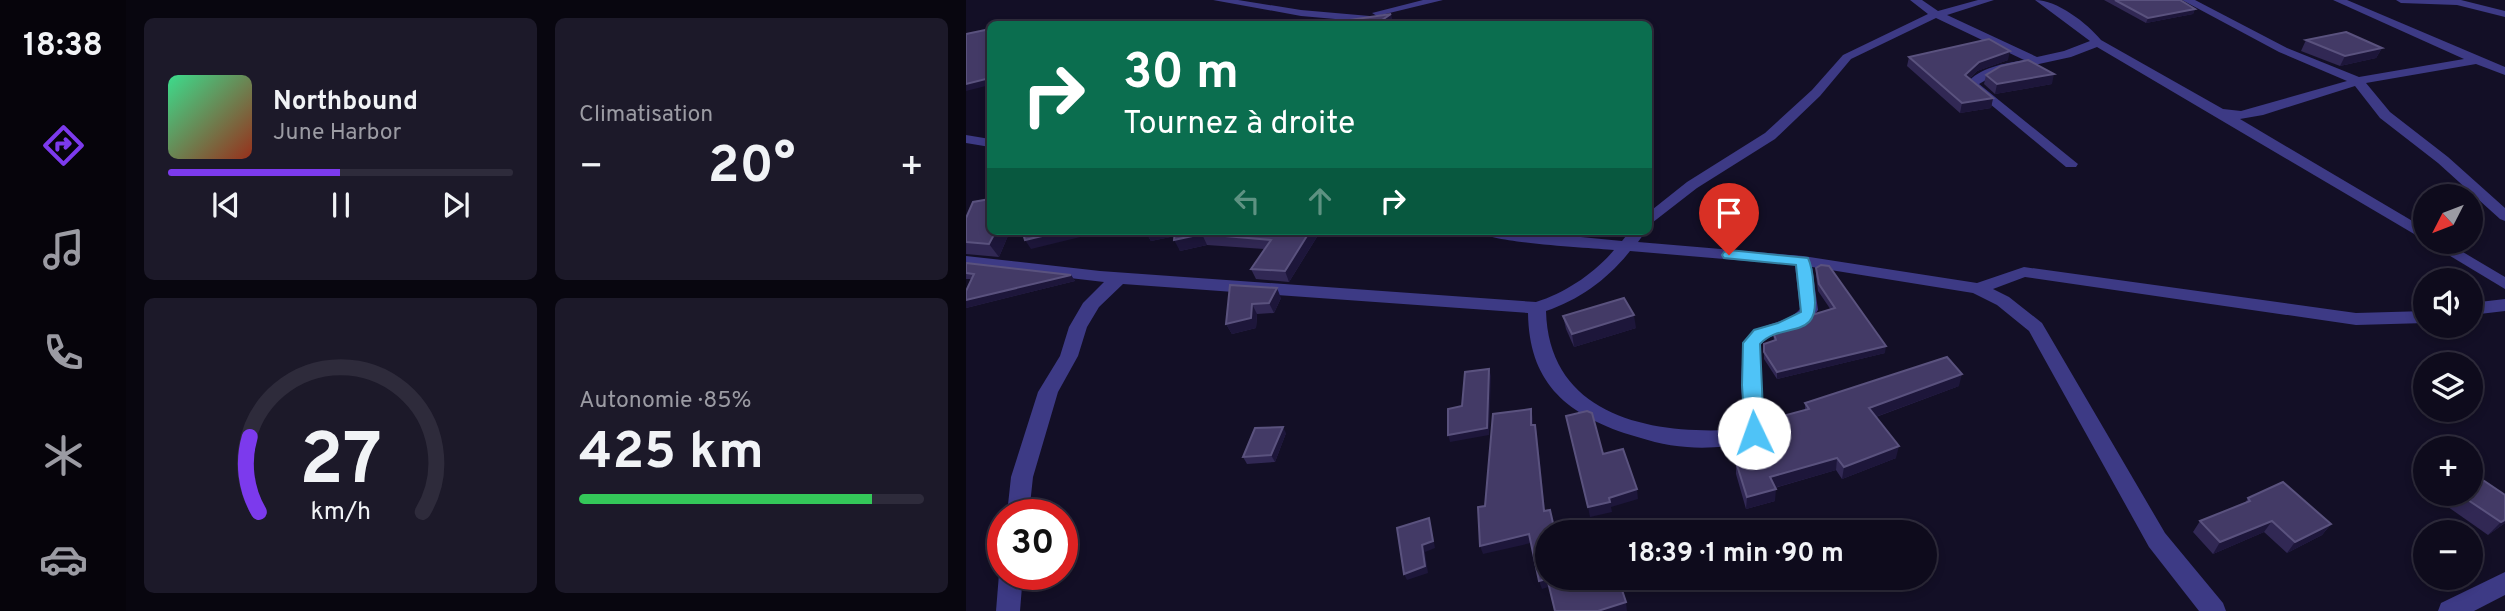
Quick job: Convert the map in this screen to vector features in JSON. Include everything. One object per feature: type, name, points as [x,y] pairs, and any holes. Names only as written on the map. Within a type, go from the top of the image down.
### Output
[{"type":"street","points":[[1218,0],[1301,13],[1379,16],[1438,0]]},
{"type":"street","points":[[1915,0],[1936,14],[2038,62]]},
{"type":"street","points":[[1652,217],[1692,185],[1770,136],[1816,93],[1847,57],[1936,14],[1989,0]]},
{"type":"street","points":[[2040,0],[2090,34],[2097,43],[2218,111],[2413,228]]},
{"type":"street","points":[[2187,0],[2283,50],[2358,81],[2385,115],[2443,160],[2505,216]]},
{"type":"street","points":[[2400,0],[2457,2],[2505,14]]},
{"type":"street","points":[[2344,1],[2406,26],[2476,61],[2505,71]]},
{"type":"street","points":[[2071,164],[1972,84],[1977,76],[1992,71],[2088,49],[2097,43]]},
{"type":"street","points":[[2218,111],[2241,115],[2358,81],[2476,61]]},
{"type":"street","points":[[966,139],[987,142]]},
{"type":"street","points":[[1533,235],[1624,246],[1803,261],[1978,289],[2003,301],[2036,327],[2157,540],[2214,611]]},
{"type":"street","points":[[966,261],[1300,294],[1537,308],[1561,300],[1586,285],[1608,268],[1634,235]]},
{"type":"street","points":[[2455,254],[2505,284]]},
{"type":"street","points":[[1537,308],[1536,326],[1556,378],[1570,397],[1595,413],[1674,438],[1751,436],[1756,429],[1751,385],[1752,343],[1760,334],[1783,327],[1807,315],[1809,310],[1803,261]]},
{"type":"street","points":[[1978,289],[2024,272],[2356,319],[2413,317]]},
{"type":"street","points":[[1020,499],[1022,477],[1048,392],[1069,356],[1078,327],[1092,303],[1119,278]]},
{"type":"street","points":[[2483,308],[2505,305]]},
{"type":"street","points":[[2459,610],[2505,583]]},
{"type":"street","points":[[1008,611],[1010,590]]},
{"type":"building","points":[[2115,0],[2180,0],[2195,9],[2148,18]]},
{"type":"building","points":[[1391,14],[1380,21],[1342,21]]},
{"type":"building","points":[[987,30],[987,79],[966,84],[966,34]]},
{"type":"building","points":[[2346,32],[2382,48],[2345,56],[2306,40]]},
{"type":"building","points":[[1989,39],[2010,51],[1979,62],[1965,75],[1993,98],[1962,103],[1909,57]]},
{"type":"building","points":[[2028,60],[2054,74],[1997,84],[1986,75],[2001,66]]},
{"type":"building","points":[[987,200],[987,235],[994,235],[989,244],[966,242],[966,218],[973,202]]},
{"type":"building","points":[[1027,235],[1046,235],[1025,240],[1024,237]]},
{"type":"building","points":[[1175,235],[1197,235],[1174,240]]},
{"type":"building","points":[[1214,235],[1308,235],[1285,271],[1251,269],[1271,240]]},
{"type":"building","points":[[966,263],[1071,275],[966,300],[966,291],[974,274],[966,273]]},
{"type":"building","points":[[1821,265],[1829,266],[1886,346],[1777,372],[1764,352],[1764,344],[1776,340],[1773,332],[1835,308],[1819,284],[1816,268]]},
{"type":"building","points":[[1230,285],[1277,288],[1269,303],[1252,304],[1251,318],[1226,324]]},
{"type":"building","points":[[1624,298],[1634,315],[1572,334],[1563,316]]},
{"type":"building","points":[[1947,357],[1962,374],[1869,408],[1899,446],[1844,467],[1837,458],[1770,477],[1776,489],[1747,497],[1736,462],[1784,450],[1768,420],[1809,409],[1805,403]]},
{"type":"building","points":[[1489,369],[1487,428],[1448,435],[1448,409],[1462,406],[1465,372]]},
{"type":"building","points":[[1531,409],[1544,511],[1550,510],[1552,520],[1535,520],[1535,562],[1529,534],[1480,546],[1478,507],[1485,506],[1493,414]]},
{"type":"building","points":[[1587,411],[1592,413],[1603,454],[1623,449],[1637,489],[1609,498],[1610,502],[1588,507],[1566,416]]},
{"type":"building","points":[[1283,427],[1271,455],[1243,457],[1255,428]]},
{"type":"building","points":[[2483,480],[2505,495],[2505,520],[2501,522],[2477,506],[2483,506]]},
{"type":"building","points":[[2283,482],[2331,524],[2295,542],[2272,521],[2220,542],[2200,521],[2250,501],[2248,498]]},
{"type":"building","points":[[1429,518],[1433,541],[1422,545],[1425,566],[1404,574],[1397,528]]},
{"type":"building","points":[[1550,590],[1622,590],[1626,602],[1598,611],[1555,611]]},
{"type":"route","points":[[1729,255],[1803,261],[1809,310],[1807,315],[1783,327],[1760,334],[1752,343],[1754,433]]}]
